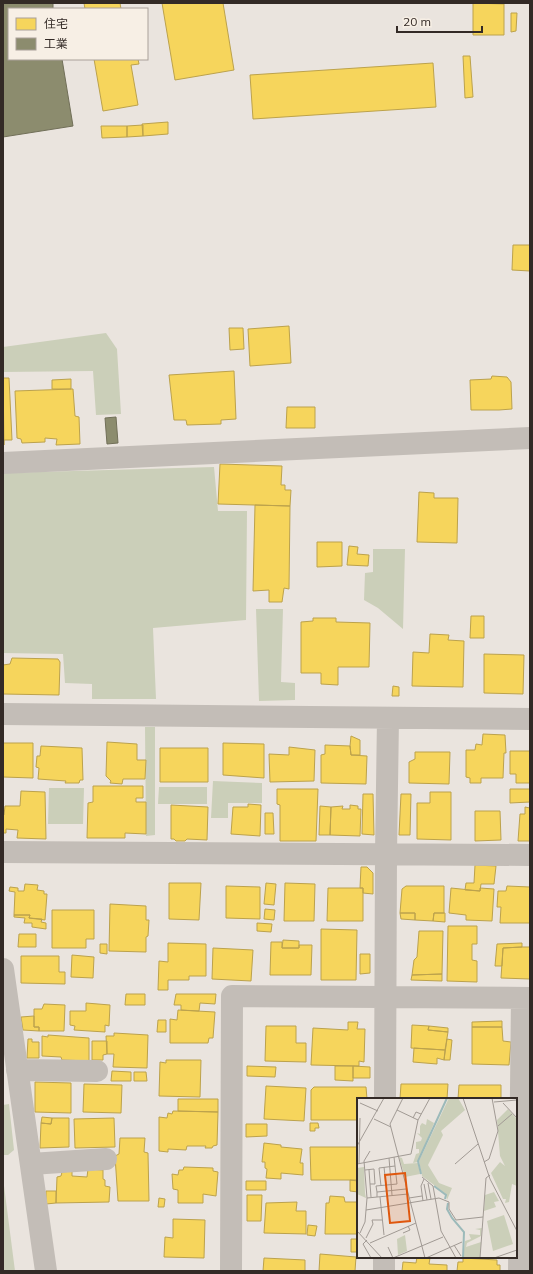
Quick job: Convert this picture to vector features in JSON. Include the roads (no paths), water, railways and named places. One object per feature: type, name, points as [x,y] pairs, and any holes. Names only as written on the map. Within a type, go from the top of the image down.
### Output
[{"type":"street","points":[[3,463],[530,438]]},
{"type":"street","points":[[3,714],[530,719]]},
{"type":"street","points":[[385,1098],[388,718]]},
{"type":"street","points":[[3,852],[530,855]]},
{"type":"street","points":[[3,969],[46,1271]]},
{"type":"street","points":[[231,1271],[232,996],[526,998],[519,1271]]},
{"type":"street","points":[[17,1070],[97,1071]]},
{"type":"street","points":[[31,1164],[106,1159]]},
{"type":"street","points":[[384,1258],[384,1271]]}]
